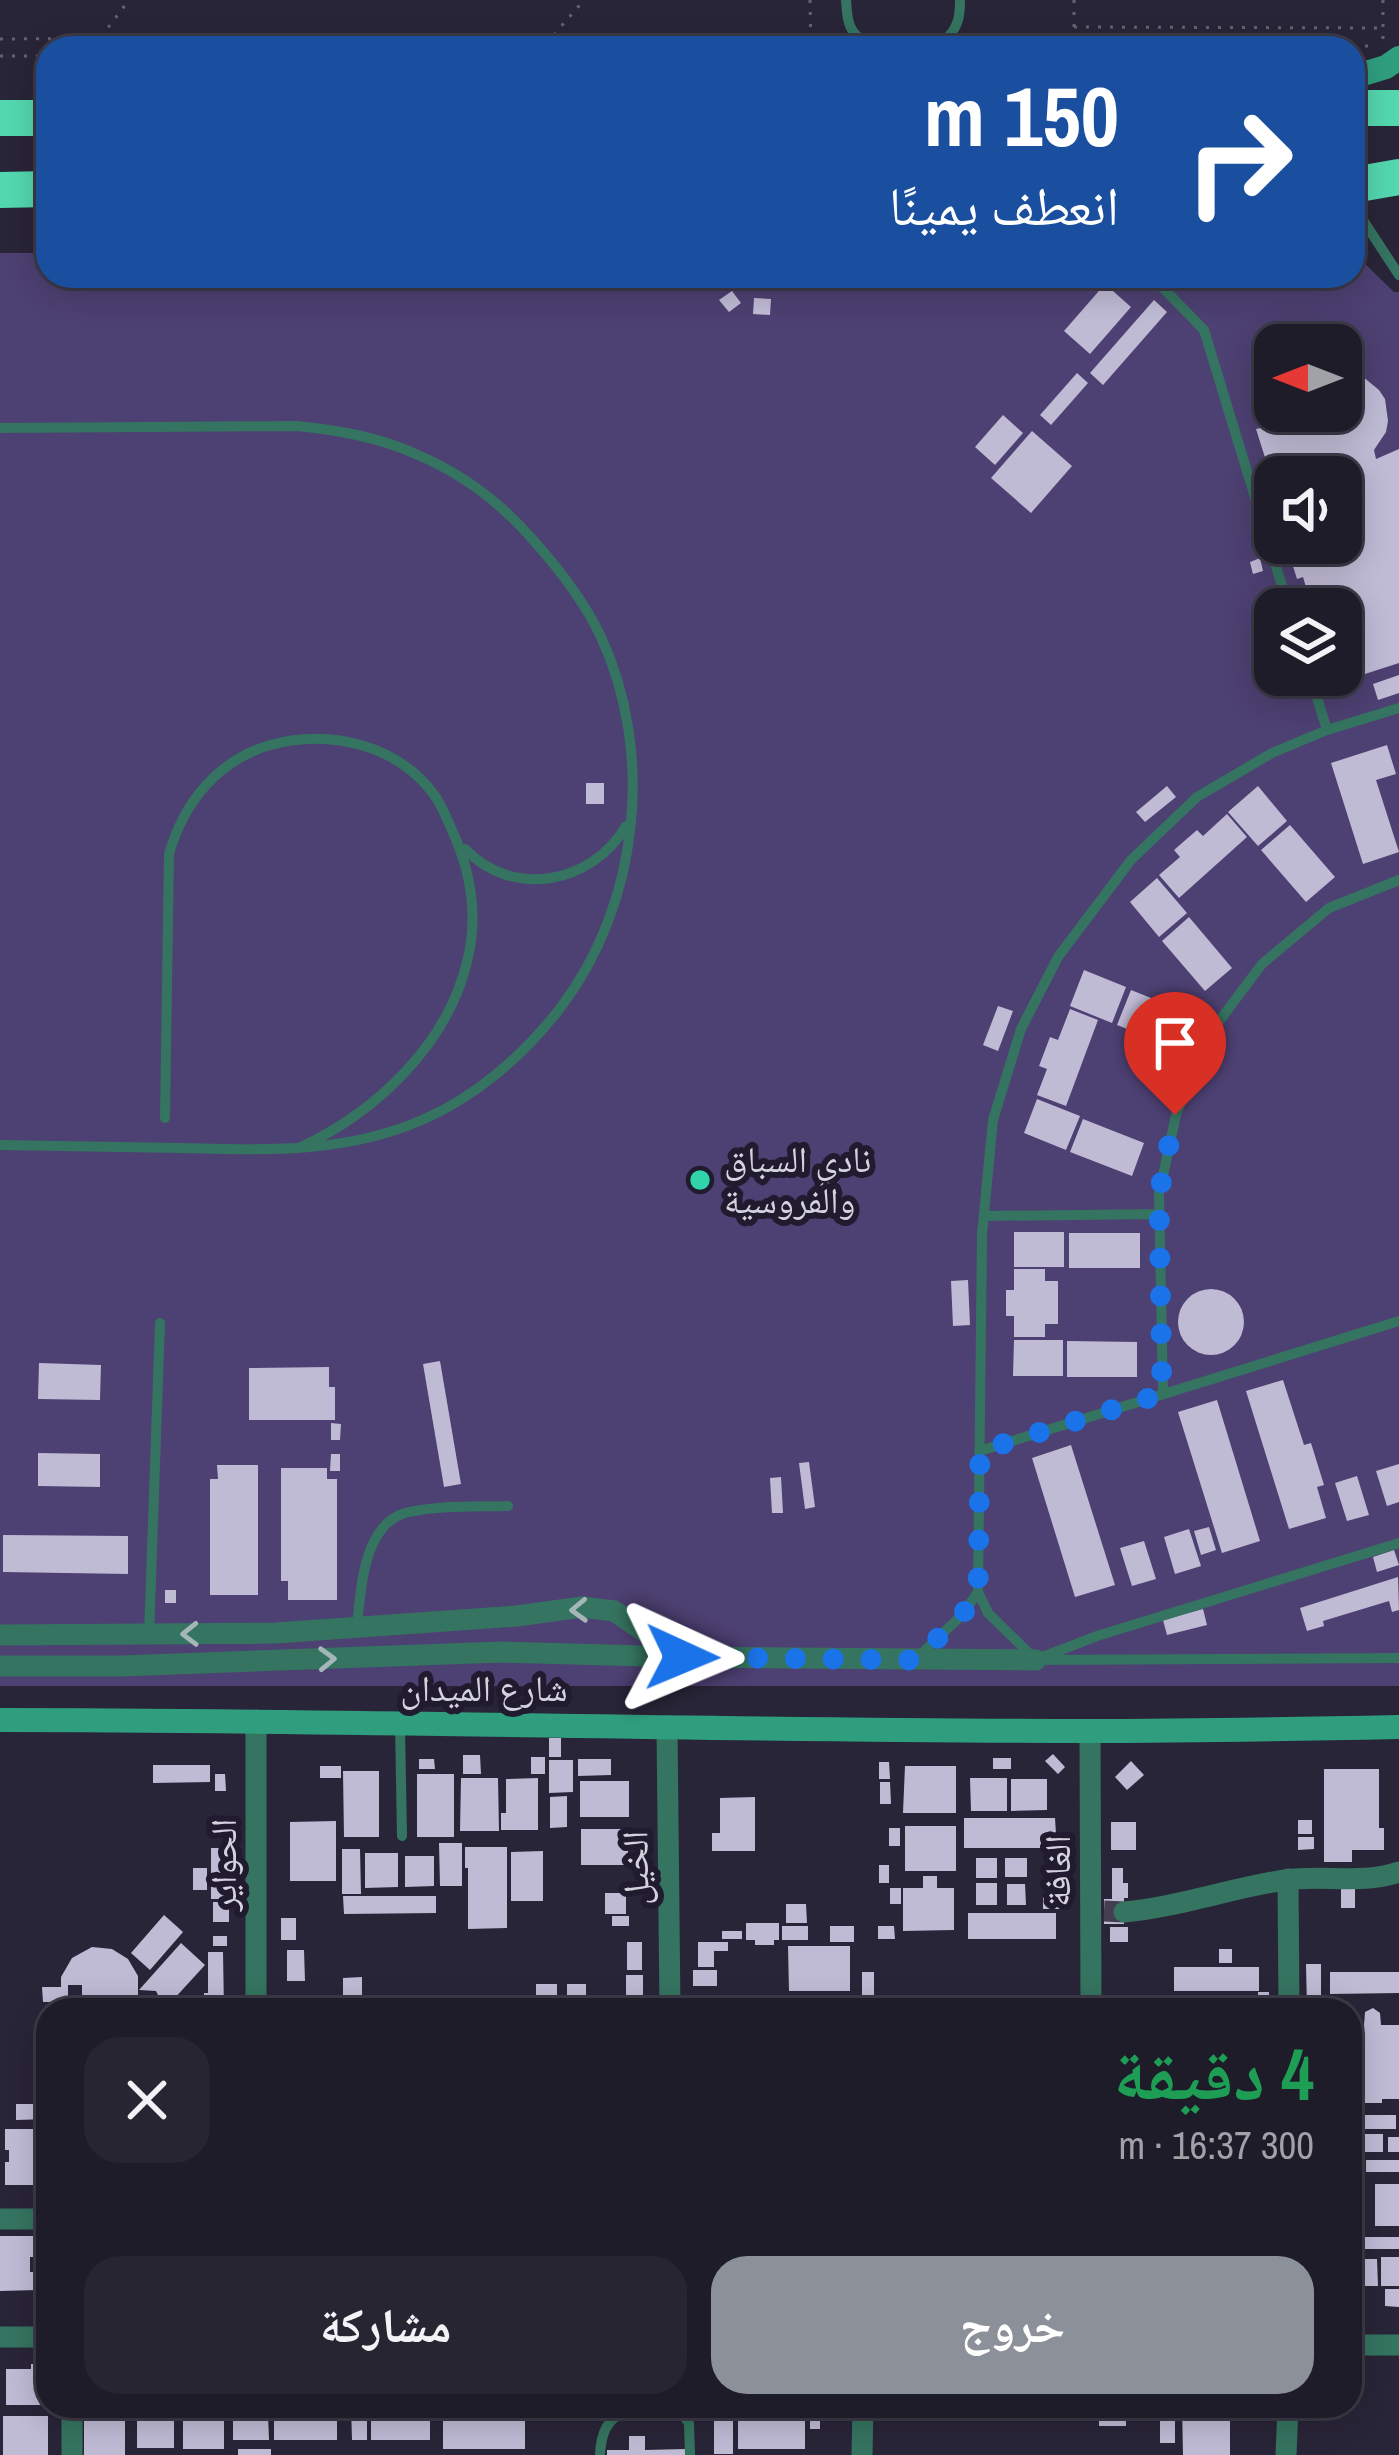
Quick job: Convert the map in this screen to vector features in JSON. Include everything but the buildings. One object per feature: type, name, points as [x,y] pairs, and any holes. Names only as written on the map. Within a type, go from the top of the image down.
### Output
[{"type":"highway","points":[[1365,108],[1399,108]]},
{"type":"highway","points":[[0,118],[36,118]]},
{"type":"highway","points":[[1365,183],[1399,177]]},
{"type":"highway","points":[[0,190],[36,190]]},
{"type":"highway","points":[[1365,194],[1399,195]]},
{"type":"street","points":[[1365,73],[1399,58]]},
{"type":"street","points":[[0,100],[36,103]]},
{"type":"street","points":[[0,1635],[276,1633],[582,1607],[614,1611],[682,1657]]},
{"type":"street","points":[[0,1666],[520,1652],[1036,1660]]},
{"type":"street","name":"شارع الميدان","points":[[0,1720],[1090,1731],[1399,1727]]},
{"type":"street","name":"الحواير","points":[[256,1720],[256,1998]]},
{"type":"street","name":"الخيل","points":[[667,1726],[670,1998]]},
{"type":"street","name":"الغافة","points":[[1090,1731],[1106,1913],[1093,1998]]},
{"type":"street","points":[[1106,1913],[1154,1909],[1288,1880],[1351,1880],[1399,1872]]},
{"type":"street","points":[[1288,1880],[1289,1998]]},
{"type":"street","points":[[0,2219],[36,2219]]},
{"type":"street","points":[[0,2337],[36,2337]]},
{"type":"street","points":[[1362,2345],[1399,2345]]},
{"type":"street","points":[[72,2418],[72,2455]]},
{"type":"street","points":[[862,2418],[862,2455]]},
{"type":"street","points":[[1286,2455],[1288,2418]]},
{"type":"lane","points":[[846,0],[848,22],[857,36]]},
{"type":"lane","points":[[949,36],[957,25],[961,0]]},
{"type":"lane","points":[[1365,223],[1399,275]]},
{"type":"lane","points":[[1163,288],[1204,330],[1283,588]]},
{"type":"lane","points":[[0,428],[328,429],[390,443],[449,470],[521,527],[558,568],[588,613],[613,666],[628,725],[632,771],[631,818],[621,880],[600,941],[569,997],[529,1045],[482,1084],[427,1118],[349,1144],[294,1150],[0,1145]]},
{"type":"lane","points":[[1316,696],[1327,730]]},
{"type":"lane","points":[[1399,708],[1272,753],[1198,796],[1131,860],[1058,956],[1021,1028],[993,1120],[984,1216],[978,1592],[988,1613],[1036,1660],[1399,1658]]},
{"type":"lane","points":[[165,1118],[169,854],[182,818],[217,773],[249,753],[282,742],[356,743],[393,757],[423,781],[446,813],[470,881],[473,923],[466,965],[451,1005],[414,1060],[381,1096],[340,1126],[294,1150]]},
{"type":"lane","points":[[458,841],[494,871],[522,880],[550,878],[591,864],[615,844],[631,818]]},
{"type":"lane","points":[[1162,1394],[1159,1194],[1175,1115],[1205,1040],[1262,964],[1329,908],[1399,880]]},
{"type":"lane","points":[[984,1216],[1159,1214]]},
{"type":"lane","points":[[980,1451],[1399,1321]]},
{"type":"lane","points":[[149,1635],[160,1323]]},
{"type":"lane","points":[[357,1628],[361,1577],[376,1536],[400,1514],[508,1506]]},
{"type":"lane","points":[[1036,1660],[1097,1636],[1399,1543]]},
{"type":"lane","points":[[915,1660],[962,1615],[978,1592]]},
{"type":"lane","points":[[400,1724],[402,1836]]},
{"type":"lane","points":[[600,2455],[601,2438],[614,2418]]},
{"type":"lane","points":[[685,2418],[690,2455]]},
{"type":"path","points":[[102,36],[129,0]]},
{"type":"path","points":[[553,36],[584,0]]},
{"type":"path","points":[[810,0],[811,36]]},
{"type":"path","points":[[1074,0],[1074,36]]},
{"type":"path","points":[[1365,46],[1384,46],[1383,0]]},
{"type":"path","points":[[1074,27],[1383,28]]},
{"type":"path","points":[[0,39],[36,39]]},
{"type":"path","points":[[0,56],[36,56]]},
{"type":"shaded area","name":"نادي السباق والفروسية","points":[[0,253],[36,253],[36,288],[1365,288],[1365,264],[1399,292],[1399,1686],[0,1686]]},
{"type":"tunnel","points":[[1104,1911],[1124,1912]]},
{"type":"place","name":"نادي السباق والفروسية","points":[[700,1180]]},
{"type":"route","points":[[682,1657],[915,1660],[962,1615],[978,1592],[980,1451],[1162,1394],[1159,1194],[1175,1115]]}]
